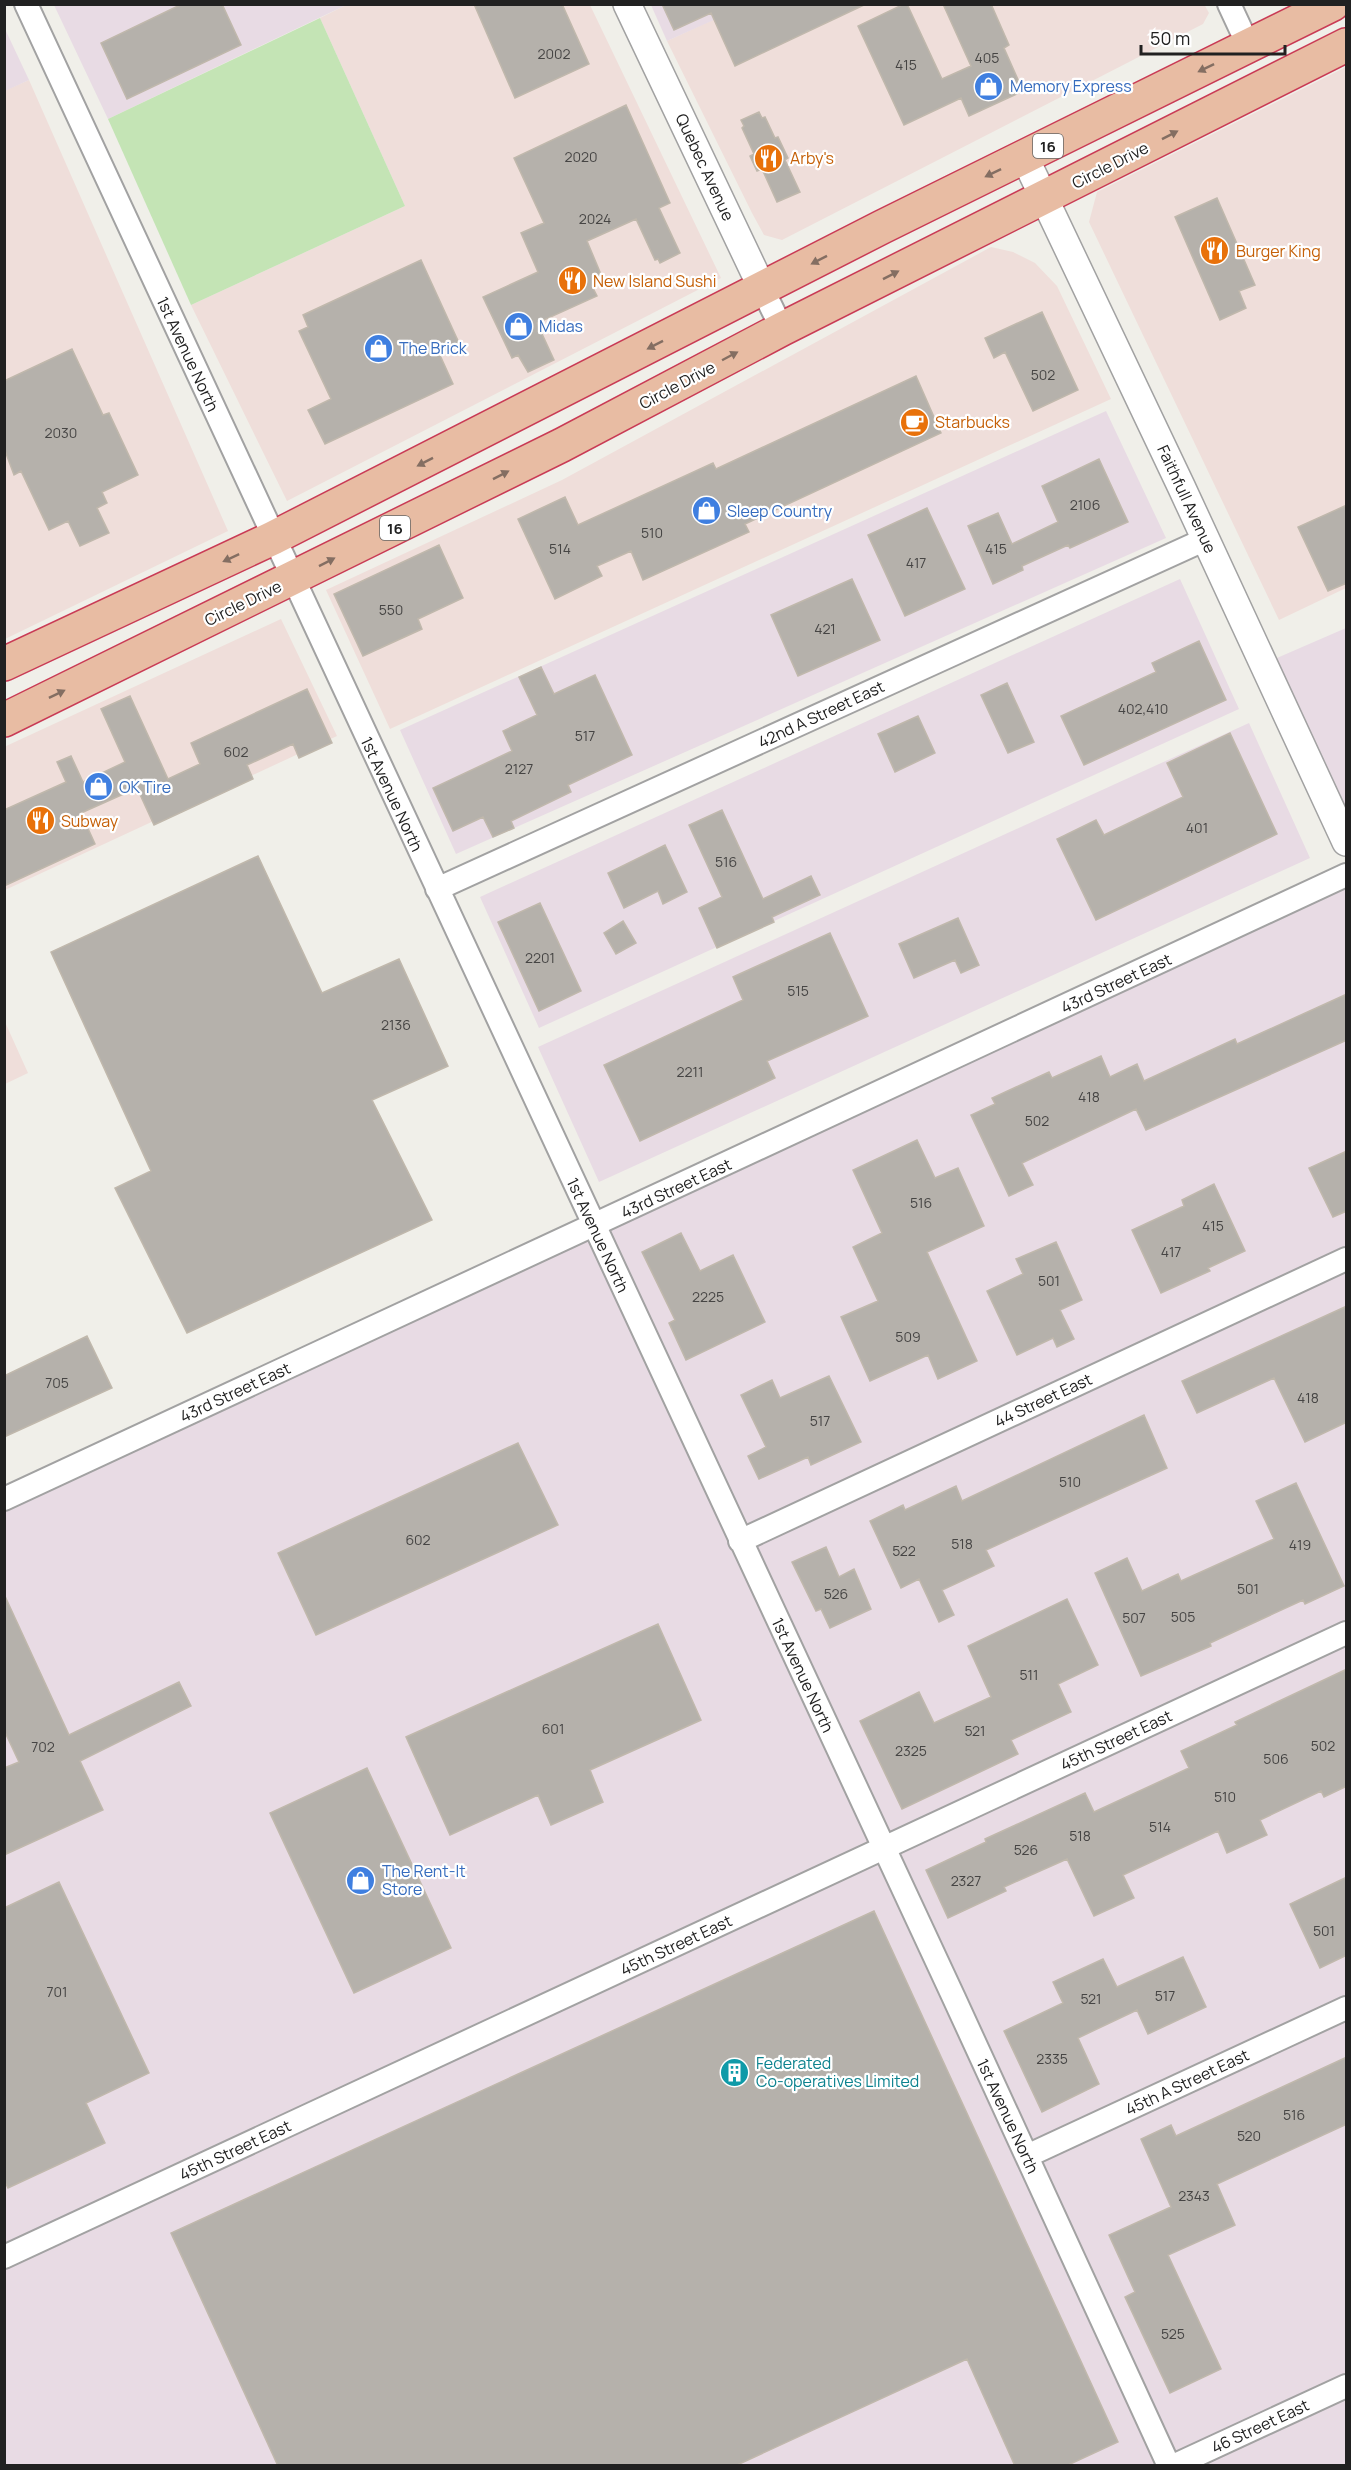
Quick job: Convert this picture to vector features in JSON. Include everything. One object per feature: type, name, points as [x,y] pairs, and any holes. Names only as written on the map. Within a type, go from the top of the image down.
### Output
[{"type":"highway","name":"16","points":[[4,664],[273,538],[1333,4]]},
{"type":"highway","name":"Circle Drive","points":[[4,720],[562,445],[782,329],[1347,45]]},
{"type":"street","name":"1st Avenue North","points":[[26,4],[1169,2466]]},
{"type":"street","name":"Quebec Avenue","points":[[627,4],[782,329]]},
{"type":"street","points":[[1229,4],[1249,47]]},
{"type":"street","name":"Faithfull Avenue","points":[[1025,158],[1206,538],[1347,842]]},
{"type":"street","name":"42nd A Street East","points":[[437,890],[1206,538]]},
{"type":"street","name":"43rd Street East","points":[[4,1499],[1347,875]]},
{"type":"street","name":"44 Street East","points":[[740,1541],[1347,1259]]},
{"type":"street","name":"45th Street East","points":[[4,2257],[1347,1634]]},
{"type":"street","name":"45th A Street East","points":[[1027,2156],[1347,2008]]},
{"type":"street","name":"46 Street East","points":[[1173,2466],[1347,2386]]},
{"type":"shaded area","points":[[747,4],[1204,4],[1209,13],[1203,24],[782,240],[764,235],[667,41]]},
{"type":"shaded area","points":[[54,5],[346,5],[108,119]]},
{"type":"shaded area","points":[[346,5],[590,5],[721,278],[287,501],[191,305],[405,206],[320,18]]},
{"type":"shaded area","points":[[651,5],[747,5],[667,41]]},
{"type":"shaded area","points":[[5,29],[29,80],[4,91]]},
{"type":"shaded area","points":[[1346,67],[1346,588],[1279,620],[1089,222],[1097,192]]},
{"type":"shaded area","points":[[29,80],[228,531],[5,639],[4,91]]},
{"type":"shaded area","points":[[991,247],[1013,252],[1035,263],[1057,286],[1111,399],[390,729],[326,590],[562,480]]},
{"type":"shaded area","points":[[1106,411],[1166,538],[456,854],[400,730]]},
{"type":"shaded area","points":[[1180,579],[1239,709],[539,1028],[480,897]]},
{"type":"shaded area","points":[[281,619],[337,736],[5,890],[4,747]]},
{"type":"shaded area","points":[[1346,628],[1346,842],[1263,664]]},
{"type":"shaded area","points":[[1249,723],[1310,858],[599,1182],[538,1047]]},
{"type":"shaded area","points":[[1346,875],[1346,2465],[5,2465],[4,1499]]},
{"type":"shaded area","points":[[5,1022],[28,1073],[4,1084]]},
{"type":"green space","points":[[320,18],[405,206],[191,305],[108,119]]},
{"type":"building","points":[[182,4],[222,4],[241,45],[127,99],[101,43]]},
{"type":"building","points":[[474,4],[562,4],[589,64],[515,98]]},
{"type":"building","points":[[662,4],[866,4],[735,66],[711,13],[674,30]]},
{"type":"building","points":[[907,4],[942,79],[971,66],[943,4],[991,4],[1009,45],[1004,48],[1023,91],[969,116],[961,98],[904,125],[858,26]]},
{"type":"building","points":[[626,105],[670,203],[659,208],[680,253],[660,263],[658,259],[655,260],[636,219],[587,241],[600,272],[594,290],[597,296],[537,323],[554,360],[528,372],[518,355],[512,358],[483,297],[538,272],[521,233],[544,223],[514,158]]},
{"type":"building","name":"Arby's","points":[[759,112],[762,118],[765,117],[775,138],[778,137],[788,158],[785,160],[800,192],[777,202],[762,169],[757,171],[750,156],[754,154],[742,128],[744,126],[741,120]]},
{"type":"building","name":"Burger King","points":[[1217,198],[1255,285],[1239,291],[1246,308],[1220,320],[1175,217]]},
{"type":"building","name":"The Brick","points":[[421,260],[459,343],[439,353],[453,384],[325,444],[308,410],[331,399],[299,331],[308,327],[303,315]]},
{"type":"building","points":[[1042,312],[1078,390],[1033,411],[1005,352],[994,358],[985,338]]},
{"type":"building","points":[[72,349],[103,415],[109,413],[138,475],[102,492],[107,503],[97,508],[109,533],[80,546],[68,521],[49,530],[21,471],[14,475],[4,448],[4,381]]},
{"type":"building","points":[[916,376],[941,433],[745,524],[749,532],[643,580],[631,551],[597,566],[602,576],[555,599],[518,519],[565,497],[578,525],[713,463],[716,469]]},
{"type":"building","points":[[1099,459],[1128,522],[1022,566],[1023,570],[993,584],[968,526],[998,513],[1012,544],[1058,522],[1042,486]]},
{"type":"building","points":[[1347,505],[1347,583],[1328,591],[1298,527]]},
{"type":"building","points":[[927,508],[965,589],[905,616],[868,535]]},
{"type":"building","points":[[439,545],[463,598],[418,619],[422,629],[363,656],[334,594]]},
{"type":"building","points":[[852,579],[880,640],[798,676],[771,615]]},
{"type":"building","points":[[1199,641],[1226,700],[1084,765],[1061,716],[1156,672],[1152,663]]},
{"type":"building","points":[[541,667],[554,694],[595,675],[632,755],[568,785],[571,792],[511,821],[514,828],[493,837],[483,817],[453,831],[433,788],[512,751],[503,731],[537,715],[519,677]]},
{"type":"building","points":[[1007,683],[1034,742],[1008,753],[981,695]]},
{"type":"building","points":[[307,689],[332,743],[299,758],[293,744],[247,765],[253,779],[154,825],[137,788],[81,813],[95,844],[4,886],[4,810],[66,782],[57,762],[71,756],[83,782],[125,762],[101,709],[130,696],[168,779],[200,764],[191,743]]},
{"type":"building","points":[[918,716],[935,753],[895,772],[878,734]]},
{"type":"building","points":[[1230,733],[1277,834],[1096,920],[1057,839],[1096,820],[1104,835],[1183,797],[1167,763]]},
{"type":"building","points":[[722,810],[763,899],[811,876],[820,895],[772,917],[774,922],[717,948],[699,908],[722,897],[689,825]]},
{"type":"building","points":[[665,845],[687,892],[663,904],[658,891],[624,908],[608,873]]},
{"type":"building","points":[[258,856],[322,993],[399,959],[448,1066],[372,1100],[432,1220],[187,1333],[115,1188],[151,1171],[51,952]]},
{"type":"building","points":[[540,903],[581,991],[539,1011],[498,922]]},
{"type":"building","points":[[958,918],[979,965],[961,973],[955,960],[914,978],[899,944]]},
{"type":"building","points":[[623,921],[636,943],[616,954],[604,933]]},
{"type":"building","points":[[830,933],[868,1016],[767,1061],[775,1078],[640,1141],[604,1065],[743,1000],[733,977]]},
{"type":"building","points":[[1347,994],[1347,1040],[1146,1130],[1136,1109],[1022,1163],[1033,1185],[1009,1196],[971,1115],[995,1104],[992,1098],[1049,1072],[1052,1078],[1101,1056],[1110,1077],[1137,1064],[1144,1081],[1235,1039],[1237,1044]]},
{"type":"building","points":[[917,1140],[935,1178],[958,1168],[984,1226],[927,1252],[977,1361],[938,1379],[928,1355],[870,1381],[841,1317],[878,1301],[853,1247],[882,1233],[853,1170]]},
{"type":"building","points":[[1347,1151],[1347,1211],[1333,1217],[1309,1168]]},
{"type":"building","points":[[1214,1184],[1245,1251],[1208,1268],[1210,1271],[1161,1293],[1132,1230],[1184,1206],[1182,1200]]},
{"type":"building","points":[[681,1233],[700,1271],[733,1255],[765,1322],[686,1360],[669,1323],[675,1320],[642,1252]]},
{"type":"building","points":[[1056,1242],[1082,1300],[1060,1310],[1074,1339],[1057,1347],[1053,1338],[1017,1355],[987,1291],[1023,1274],[1016,1259]]},
{"type":"building","points":[[1347,1306],[1347,1422],[1305,1442],[1274,1378],[1197,1413],[1182,1381]]},
{"type":"building","points":[[87,1336],[112,1388],[4,1437],[4,1376]]},
{"type":"building","points":[[829,1376],[861,1442],[811,1465],[808,1457],[759,1479],[748,1456],[766,1447],[741,1395],[772,1380],[780,1398]]},
{"type":"building","points":[[1144,1415],[1167,1468],[986,1550],[994,1566],[942,1590],[954,1615],[939,1622],[919,1579],[901,1588],[870,1521],[903,1505],[905,1510],[956,1486],[962,1501]]},
{"type":"building","points":[[518,1443],[558,1525],[316,1635],[278,1553]]},
{"type":"building","points":[[1296,1483],[1344,1586],[1305,1604],[1303,1600],[1210,1643],[1211,1646],[1141,1676],[1095,1573],[1127,1558],[1142,1591],[1178,1574],[1181,1581],[1274,1539],[1256,1501]]},
{"type":"building","points":[[826,1547],[839,1577],[854,1569],[871,1609],[830,1628],[821,1609],[816,1611],[792,1562]]},
{"type":"building","points":[[4,1594],[69,1735],[179,1682],[191,1706],[80,1761],[103,1810],[4,1855],[4,1768],[19,1762],[4,1730]]},
{"type":"building","points":[[1067,1599],[1098,1665],[1058,1684],[1071,1712],[1011,1740],[1018,1754],[902,1809],[860,1721],[919,1692],[934,1723],[991,1697],[968,1646]]},
{"type":"building","points":[[658,1624],[701,1720],[590,1770],[603,1802],[551,1825],[538,1795],[450,1835],[406,1737]]},
{"type":"building","points":[[1347,1669],[1347,1786],[1324,1797],[1321,1791],[1260,1820],[1267,1835],[1227,1853],[1218,1831],[1123,1875],[1134,1898],[1094,1916],[1067,1859],[1004,1887],[1006,1891],[948,1918],[926,1870],[986,1842],[985,1839],[1085,1793],[1094,1812],[1189,1768],[1181,1751],[1237,1725],[1235,1722]]},
{"type":"building","name":"The Rent-It Store","points":[[367,1768],[451,1948],[354,1993],[270,1813]]},
{"type":"building","points":[[1347,1877],[1347,1955],[1320,1968],[1290,1904]]},
{"type":"building","points":[[59,1882],[149,2073],[86,2103],[105,2143],[8,2188],[4,2180],[4,1908]]},
{"type":"building","name":"Federated Co-operatives Limited","points":[[874,1911],[1118,2442],[1066,2466],[1015,2466],[967,2359],[735,2466],[278,2466],[171,2233]]},
{"type":"building","points":[[1183,1957],[1206,2007],[1148,2034],[1137,2010],[1078,2038],[1099,2084],[1042,2112],[1004,2031],[1063,2003],[1053,1982],[1103,1959],[1117,1987]]},
{"type":"building","points":[[1347,2057],[1347,2124],[1217,2184],[1235,2225],[1168,2255],[1221,2369],[1170,2393],[1125,2297],[1135,2292],[1109,2235],[1171,2207],[1141,2139],[1171,2125],[1176,2136]]},
{"type":"place","name":"Memory Express","points":[[989,86]]},
{"type":"place","name":"Arby's","points":[[769,158]]},
{"type":"place","name":"Burger King","points":[[1215,251]]},
{"type":"place","name":"New Island Sushi","points":[[572,281]]},
{"type":"place","name":"Midas","points":[[518,326]]},
{"type":"place","name":"The Brick","points":[[378,348]]},
{"type":"place","name":"Starbucks","points":[[914,422]]},
{"type":"place","name":"Sleep Country","points":[[706,511]]},
{"type":"place","name":"OK Tire","points":[[98,787]]},
{"type":"place","name":"Subway","points":[[40,821]]},
{"type":"place","name":"The Rent-It Store","points":[[361,1880]]},
{"type":"place","name":"Federated Co-operatives Limited","points":[[735,2072]]}]
